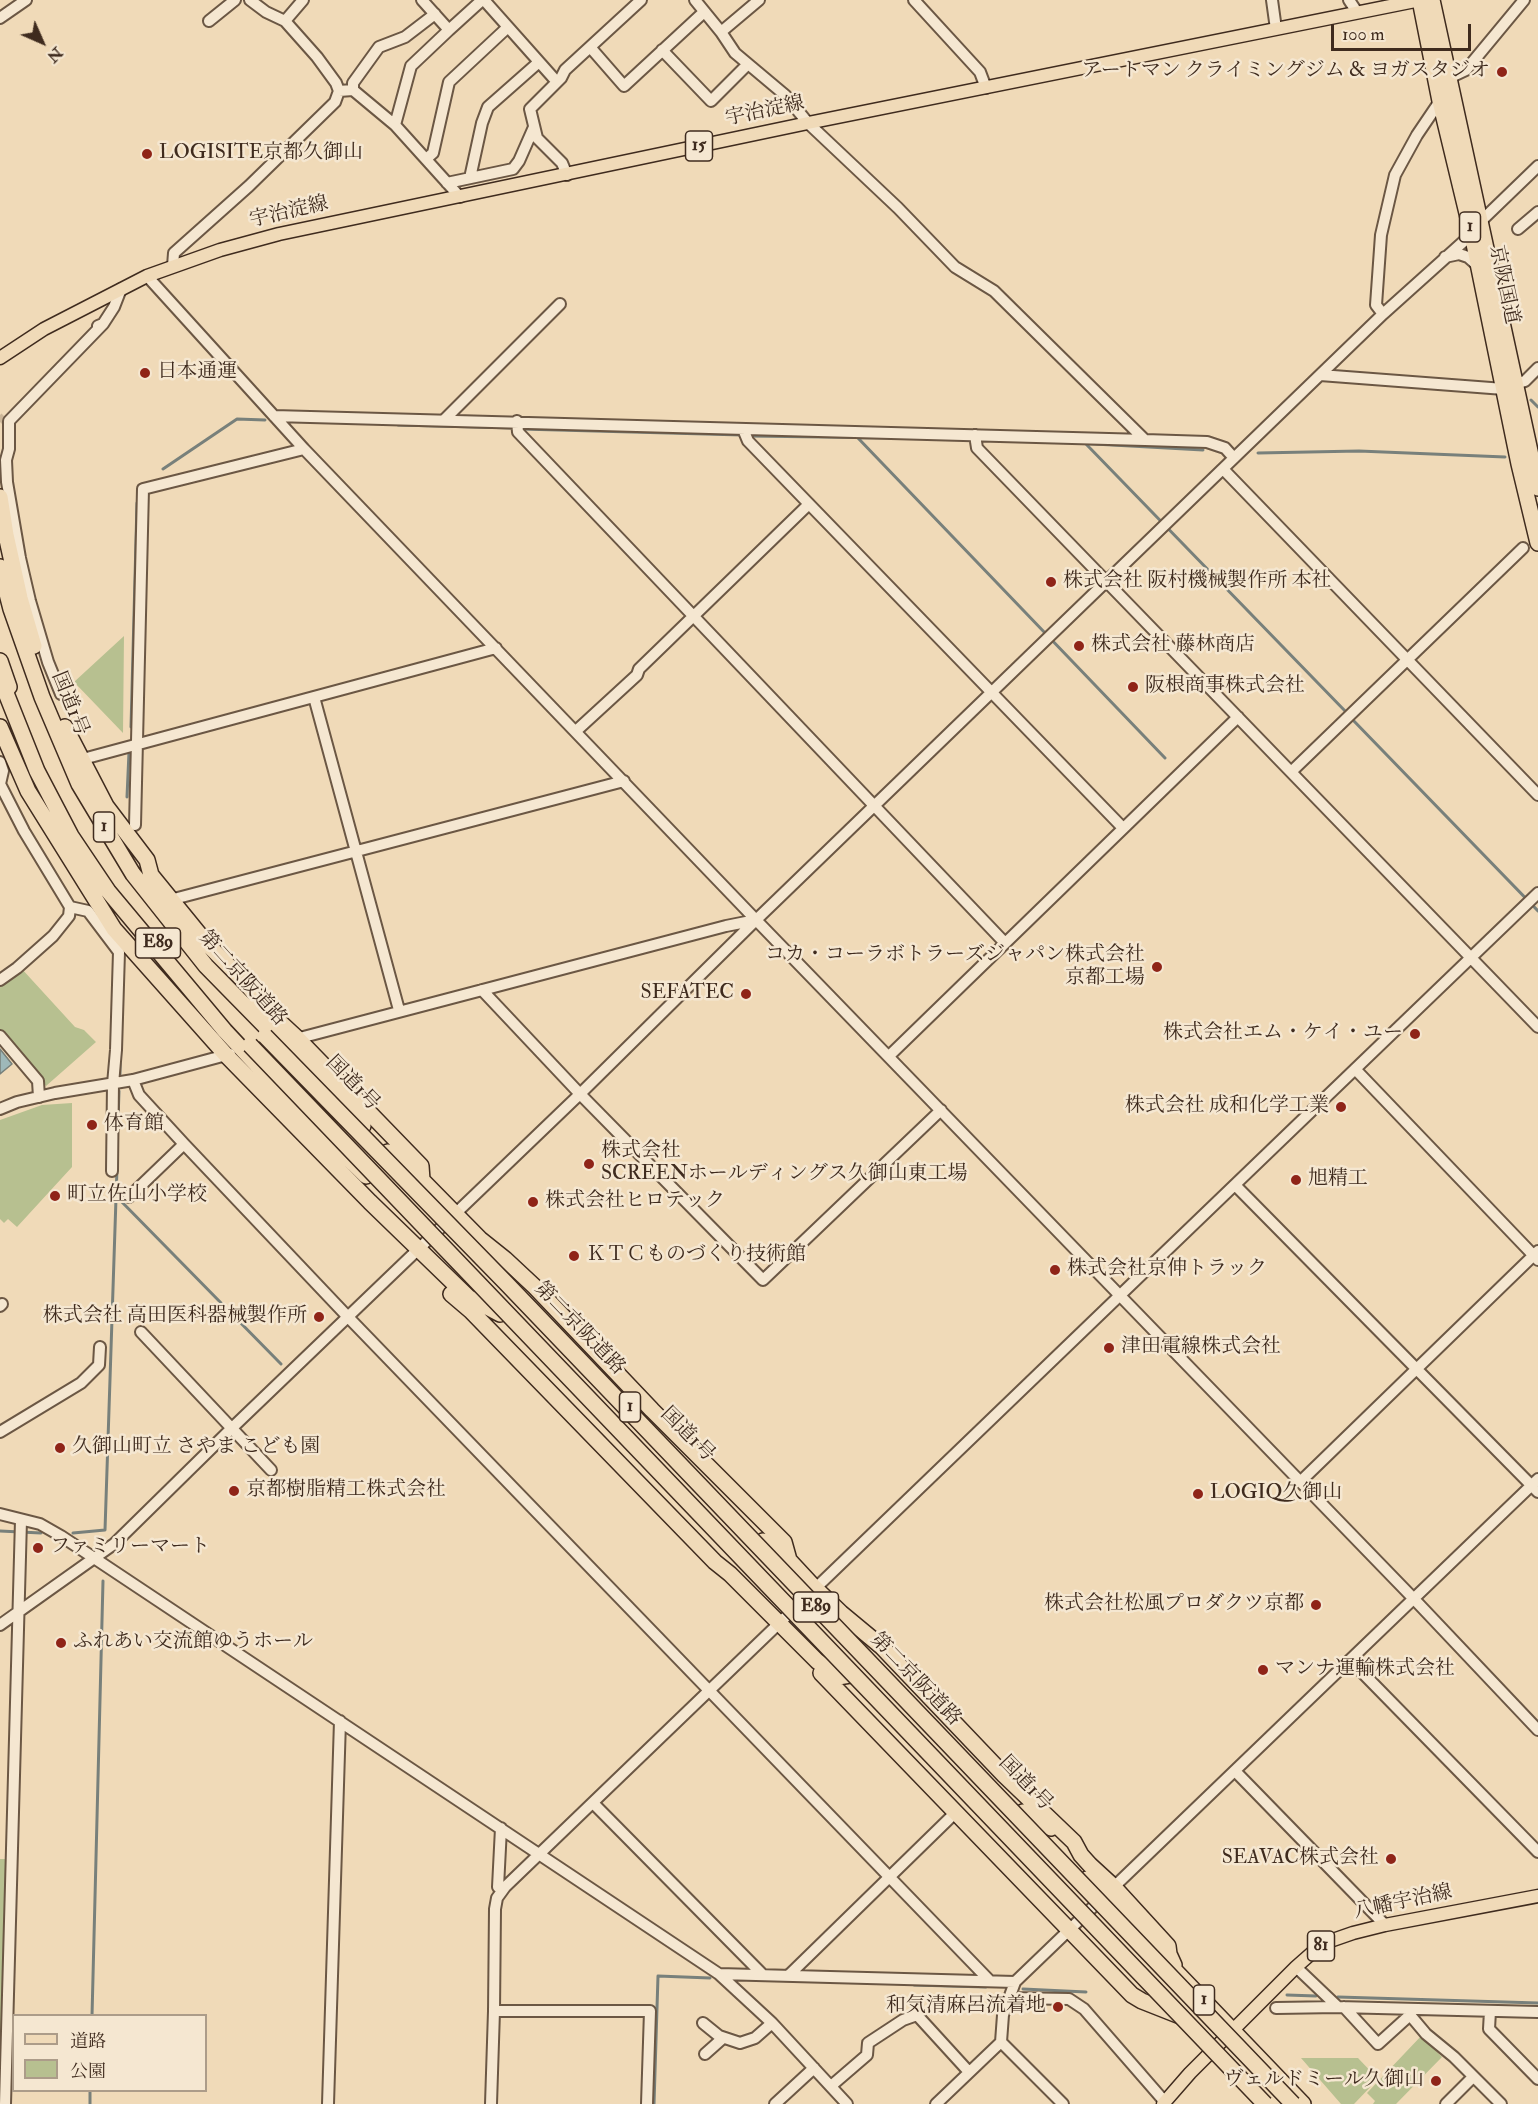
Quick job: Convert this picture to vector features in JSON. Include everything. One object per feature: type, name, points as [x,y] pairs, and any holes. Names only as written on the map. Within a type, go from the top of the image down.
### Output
[{"type":"highway","name":"京阪国道","points":[[1420,0],[1440,101],[1475,228],[1477,265],[1538,488]]},
{"type":"highway","name":"京阪国道","points":[[1432,0],[1449,78],[1475,228],[1509,386]]},
{"type":"highway","name":"京阪国道","points":[[1528,456],[1531,545]]},
{"type":"highway","points":[[0,497],[2,528],[20,598],[37,657],[56,710],[106,806],[147,860],[151,875]]},
{"type":"highway","name":"国道1号","points":[[0,567],[11,609],[34,675],[79,784],[133,874],[206,966],[290,1040],[388,1152],[452,1217],[511,1286],[813,1591],[877,1662],[1023,1812],[1109,1892],[1179,1975],[1303,2104]]},
{"type":"highway","name":"第二京阪道路","points":[[0,599],[27,683],[50,740],[79,796],[124,870],[189,954],[1293,2104]]},
{"type":"highway","name":"第二京阪道路","points":[[0,661],[30,739],[78,832],[103,872],[170,957],[250,1045],[1265,2104]]},
{"type":"highway","name":"1","points":[[0,678],[37,771],[71,836],[108,891],[244,1051],[296,1107],[367,1177],[424,1244],[500,1314],[727,1550],[784,1618],[850,1675],[1265,2104]]},
{"type":"highway","points":[[0,727],[28,791],[114,929],[226,1055],[370,1202],[424,1244],[447,1278],[468,1297],[500,1314]]},
{"type":"highway","points":[[79,784],[107,823],[125,838],[170,900],[208,945],[246,982],[290,1040],[421,1166],[422,1180]]},
{"type":"highway","points":[[157,951],[158,979]]},
{"type":"highway","points":[[206,966],[237,985],[270,1013]]},
{"type":"highway","points":[[388,1152],[422,1180],[452,1217],[505,1259],[535,1287],[652,1410],[784,1542],[789,1560]]},
{"type":"highway","points":[[367,1177],[366,1191],[370,1202]]},
{"type":"highway","points":[[505,1259],[511,1286]]},
{"type":"highway","points":[[447,1278],[449,1292],[471,1311],[715,1562],[784,1618],[817,1661],[838,1677],[850,1675]]},
{"type":"highway","points":[[763,1541],[769,1543],[789,1560],[813,1591],[882,1647],[1004,1775],[1074,1842],[1109,1892]]},
{"type":"highway","points":[[727,1550],[730,1574]]},
{"type":"highway","points":[[861,1629],[864,1640],[877,1662]]},
{"type":"highway","points":[[817,1661],[822,1674],[1132,1995],[1180,2016]]},
{"type":"highway","points":[[1023,1812],[1054,1830],[1081,1855]]},
{"type":"highway","points":[[1009,1841],[1010,1869]]},
{"type":"main road","name":"宇治淀線","points":[[0,358],[44,329],[147,276],[220,250],[279,234],[808,123],[1420,0]]},
{"type":"main road","name":"八幡宇治線","points":[[1164,2103],[1190,2073],[1296,1966],[1330,1941],[1385,1925],[1538,1896]]},
{"type":"street","points":[[0,18],[26,0]]},
{"type":"street","points":[[209,21],[235,0]]},
{"type":"street","points":[[173,266],[174,252],[249,186],[327,111],[335,102],[339,91],[336,82],[317,57],[285,21],[266,12],[250,0]]},
{"type":"street","points":[[285,21],[303,0]]},
{"type":"street","points":[[423,0],[449,30]]},
{"type":"street","points":[[395,125],[411,66],[483,0],[557,82]]},
{"type":"street","points":[[567,175],[561,163],[537,138],[530,109],[557,82],[565,70],[641,0]]},
{"type":"street","points":[[695,0],[735,53],[784,95],[808,123],[898,208],[955,267],[993,291],[1145,440]]},
{"type":"street","points":[[721,32],[759,0]]},
{"type":"street","points":[[914,0],[980,72],[986,88]]},
{"type":"street","points":[[1272,0],[1276,29]]},
{"type":"street","points":[[1349,0],[1357,12]]},
{"type":"street","points":[[1449,78],[1466,70],[1524,0]]},
{"type":"street","points":[[590,47],[624,86],[704,12]]},
{"type":"street","points":[[353,90],[353,83],[379,47],[405,37],[435,14]]},
{"type":"street","points":[[426,159],[433,153],[449,82],[508,27]]},
{"type":"street","points":[[662,50],[711,101],[748,64]]},
{"type":"street","points":[[470,178],[482,123],[488,107],[539,62]]},
{"type":"street","points":[[339,91],[353,90],[395,125],[460,197]]},
{"type":"street","points":[[1383,314],[1376,305],[1381,234],[1395,175],[1417,135],[1440,101]]},
{"type":"street","points":[[447,183],[513,169],[534,127]]},
{"type":"street","points":[[0,1625],[114,1544],[1383,314],[1536,172]]},
{"type":"street","points":[[1518,229],[1538,212]]},
{"type":"street","points":[[1445,257],[1459,254],[1468,257],[1477,265]]},
{"type":"street","points":[[147,276],[304,449],[1538,1730]]},
{"type":"street","points":[[61,694],[48,662],[20,558],[7,482],[9,421],[103,324],[114,307],[121,289]]},
{"type":"street","points":[[444,420],[560,304]]},
{"type":"street","points":[[5,417],[90,330],[103,324]]},
{"type":"street","points":[[1320,375],[1509,386],[1525,381],[1538,369]]},
{"type":"street","points":[[274,416],[1207,442],[1225,448],[1234,458]]},
{"type":"street","points":[[517,422],[518,432],[1005,943]]},
{"type":"street","points":[[743,429],[747,441],[1123,828]]},
{"type":"street","points":[[975,435],[977,448],[1538,1028]]},
{"type":"street","points":[[135,825],[142,489],[304,449]]},
{"type":"street","points":[[1223,469],[1538,795]]},
{"type":"street","points":[[0,497],[7,482]]},
{"type":"street","points":[[576,731],[637,675],[639,669],[809,504]]},
{"type":"street","points":[[1291,772],[1531,545]]},
{"type":"street","points":[[83,759],[496,648]]},
{"type":"street","points":[[314,697],[399,1011]]},
{"type":"street","points":[[889,1056],[1238,717]]},
{"type":"street","points":[[0,762],[3,771],[0,784],[24,831],[70,907],[69,916],[52,936],[17,968],[0,980]]},
{"type":"street","points":[[170,900],[624,781]]},
{"type":"street","points":[[491,2104],[495,1909],[497,1898],[505,1887],[1538,893]]},
{"type":"street","points":[[70,907],[88,911],[119,952],[112,1171]]},
{"type":"street","points":[[0,1109],[39,1097],[133,1080],[756,920]]},
{"type":"street","points":[[482,990],[580,1094],[764,1280],[941,1110]]},
{"type":"street","points":[[0,1036],[38,1081],[39,1097]]},
{"type":"street","points":[[1300,1482],[1537,1256],[1355,1069]]},
{"type":"street","points":[[133,1080],[140,1095],[184,1144],[348,1317],[709,1693],[989,1980]]},
{"type":"street","points":[[129,1197],[184,1144]]},
{"type":"street","points":[[943,2102],[969,2072],[1001,2042],[1003,2015],[1015,1982],[1536,1485],[1417,1369],[1235,1185]]},
{"type":"street","points":[[141,1332],[271,1470]]},
{"type":"street","points":[[0,1432],[81,1383],[99,1365],[100,1347]]},
{"type":"street","points":[[0,1514],[44,1526],[93,1557],[719,1974],[772,2023],[847,2104]]},
{"type":"street","points":[[5,2104],[3,2086],[21,1520]]},
{"type":"street","points":[[1350,1660],[1538,1852]]},
{"type":"street","points":[[328,2104],[340,1721]]},
{"type":"street","points":[[1235,1771],[1385,1925]]},
{"type":"street","points":[[593,1803],[763,1975]]},
{"type":"street","points":[[788,1976],[955,1813]]},
{"type":"street","points":[[498,1887],[501,1828]]},
{"type":"street","points":[[1296,1966],[1378,2044],[1410,2012]]},
{"type":"street","points":[[719,1974],[1015,1982]]},
{"type":"street","points":[[1009,1998],[1069,1999],[1084,2009],[1164,2103]]},
{"type":"street","points":[[1276,2007],[1341,2007],[1410,2012],[1538,2012]]},
{"type":"street","points":[[494,2011],[650,2011],[647,2104]]},
{"type":"street","points":[[1490,2011],[1489,2029],[1538,2079]]},
{"type":"street","points":[[1410,2012],[1426,2034],[1501,2104]]},
{"type":"street","points":[[831,2086],[867,2055],[867,2043],[903,2020],[917,2015],[969,2072]]},
{"type":"street","points":[[704,2024],[723,2038],[740,2043],[755,2038],[772,2023]]},
{"type":"street","points":[[705,2054],[723,2038]]},
{"type":"street","points":[[1001,2042],[1064,2104]]},
{"type":"street","points":[[775,2104],[814,2068]]},
{"type":"street","points":[[1446,2104],[1473,2077]]},
{"type":"green space","points":[[124,636],[123,733],[74,682]]},
{"type":"green space","points":[[21,968],[75,1027],[84,1030],[96,1042],[46,1086],[0,1030],[0,983]]},
{"type":"green space","points":[[72,1103],[72,1167],[17,1227],[8,1219],[4,1223],[0,1219],[0,1120],[42,1105]]},
{"type":"green space","points":[[0,1859],[7,1859],[0,2065]]},
{"type":"green space","points":[[1423,2034],[1442,2057],[1396,2104],[1373,2104],[1375,2101],[1367,2093]]},
{"type":"green space","points":[[1301,2058],[1358,2058],[1378,2079],[1354,2104],[1341,2104]]},
{"type":"water","points":[[0,1049],[12,1064],[0,1074]]},
{"type":"waterway","points":[[1531,400],[1538,407]]},
{"type":"waterway","points":[[163,469],[237,419],[265,420]]},
{"type":"waterway","points":[[398,425],[515,428]]},
{"type":"waterway","points":[[521,429],[742,435]]},
{"type":"waterway","points":[[749,436],[898,438]]},
{"type":"waterway","points":[[857,437],[1165,758]]},
{"type":"waterway","points":[[1076,443],[1203,450]]},
{"type":"waterway","points":[[1086,444],[1347,713]]},
{"type":"waterway","points":[[1258,453],[1359,451],[1505,457]]},
{"type":"waterway","points":[[131,727],[137,503]]},
{"type":"waterway","points":[[1351,718],[1538,911]]},
{"type":"waterway","points":[[127,797],[129,752]]},
{"type":"waterway","points":[[120,1063],[120,1074]]},
{"type":"waterway","points":[[117,1150],[119,1091]]},
{"type":"waterway","points":[[73,1533],[105,1530],[117,1168]]},
{"type":"waterway","points":[[116,1196],[281,1364]]},
{"type":"waterway","points":[[0,1531],[41,1533]]},
{"type":"waterway","points":[[92,2014],[103,1581]]},
{"type":"waterway","points":[[654,2104],[658,1976],[710,1978]]},
{"type":"waterway","points":[[914,1985],[986,1987]]},
{"type":"waterway","points":[[1023,1989],[1086,1992]]},
{"type":"waterway","points":[[1287,1995],[1316,1996]]},
{"type":"waterway","points":[[1338,1997],[1538,2003]]},
{"type":"waterway","points":[[90,2092],[90,2104]]},
{"type":"tunnel","points":[[0,422],[5,417]]},
{"type":"place","name":"アートマン クライミングジム & ヨガスタジオ","points":[[1502,72]]},
{"type":"place","name":"LOGISITE京都久御山","points":[[147,154]]},
{"type":"place","name":"日本通運","points":[[145,373]]},
{"type":"place","name":"株式会社 阪村機械製作所 本社","points":[[1051,582]]},
{"type":"place","name":"株式会社 藤林商店","points":[[1079,646]]},
{"type":"place","name":"阪根商事株式会社","points":[[1133,687]]},
{"type":"place","name":"コカ・コーラボトラーズジャパン株式会社 京都工場","points":[[1157,967]]},
{"type":"place","name":"SEFATEC","points":[[746,994]]},
{"type":"place","name":"株式会社エム・ケイ・ユー","points":[[1415,1034]]},
{"type":"place","name":"株式会社 成和化学工業","points":[[1341,1107]]},
{"type":"place","name":"体育館","points":[[92,1125]]},
{"type":"place","name":"株式会社 SCREENホールディングス久御山東工場","points":[[589,1164]]},
{"type":"place","name":"旭精工","points":[[1296,1180]]},
{"type":"place","name":"町立佐山小学校","points":[[55,1196]]},
{"type":"place","name":"株式会社ヒロテック","points":[[533,1202]]},
{"type":"place","name":"ＫＴＣものづくり技術館","points":[[574,1256]]},
{"type":"place","name":"株式会社京伸トラック","points":[[1055,1270]]},
{"type":"place","name":"株式会社 高田医科器械製作所","points":[[319,1317]]},
{"type":"place","name":"津田電線株式会社","points":[[1109,1348]]},
{"type":"place","name":"久御山町立 さやま こども園","points":[[60,1448]]},
{"type":"place","name":"京都樹脂精工株式会社","points":[[234,1491]]},
{"type":"place","name":"LOGIQ久御山","points":[[1198,1494]]},
{"type":"place","name":"ファミリーマート","points":[[38,1548]]},
{"type":"place","name":"株式会社松風プロダクツ京都","points":[[1316,1605]]},
{"type":"place","name":"ふれあい交流館ゆうホール","points":[[61,1643]]},
{"type":"place","name":"マンナ運輸株式会社","points":[[1263,1670]]},
{"type":"place","name":"SEAVAC株式会社","points":[[1391,1859]]},
{"type":"place","name":"和気清麻呂流着地","points":[[1058,2007]]},
{"type":"place","name":"ヴェルドミール久御山","points":[[1436,2081]]}]
